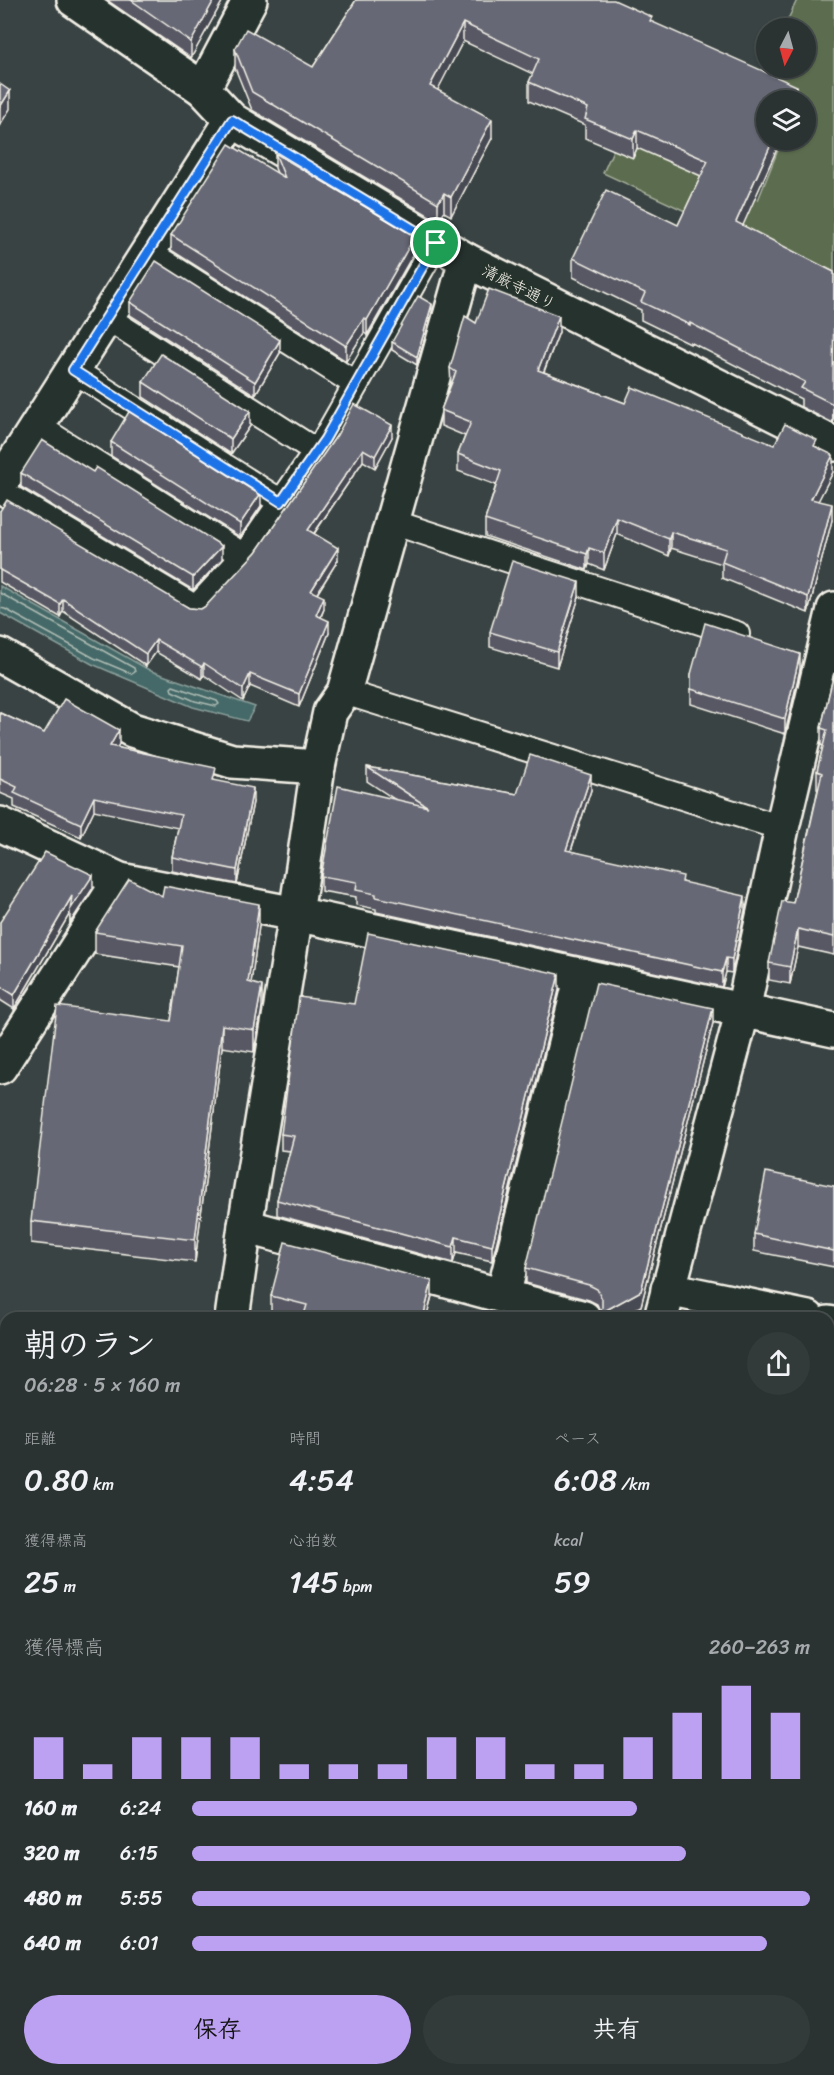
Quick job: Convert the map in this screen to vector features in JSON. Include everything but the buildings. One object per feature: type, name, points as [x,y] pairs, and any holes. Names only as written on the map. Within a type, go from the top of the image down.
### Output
[{"type":"street","name":"清厳寺通り","points":[[74,0],[203,88],[232,120],[436,243],[834,444]]},
{"type":"street","points":[[203,88],[249,0]]},
{"type":"street","points":[[0,484],[232,120]]},
{"type":"street","points":[[233,1312],[244,1226],[318,767],[330,712],[344,692],[466,260]]},
{"type":"street","points":[[746,1312],[664,1304],[743,1010],[782,828],[810,658],[834,609]]},
{"type":"street","points":[[0,655],[132,730],[232,761],[318,767]]},
{"type":"street","points":[[0,824],[120,880],[296,914],[834,1030]]},
{"type":"street","points":[[0,1067],[120,880]]},
{"type":"street","points":[[502,1296],[582,975]]},
{"type":"street","points":[[244,1226],[562,1312]]},
{"type":"lane","points":[[0,491],[196,608],[244,556],[316,451],[436,243]]},
{"type":"lane","points":[[148,252],[356,384]]},
{"type":"lane","points":[[106,317],[316,451]]},
{"type":"lane","points":[[73,370],[281,502]]},
{"type":"lane","points":[[37,426],[244,556]]},
{"type":"lane","points":[[392,522],[754,639]]},
{"type":"lane","points":[[344,692],[782,828]]},
{"type":"green space","points":[[797,0],[834,0],[834,280],[603,173],[618,139],[758,200],[778,150],[816,150],[816,90],[792,90],[772,78],[816,78],[816,18],[789,18]]},
{"type":"water","points":[[0,586],[151,671],[255,707],[247,721],[193,707],[92,664],[0,613]]},
{"type":"route","points":[[232,120],[436,243],[325,439],[281,502],[73,370],[232,120]]}]
